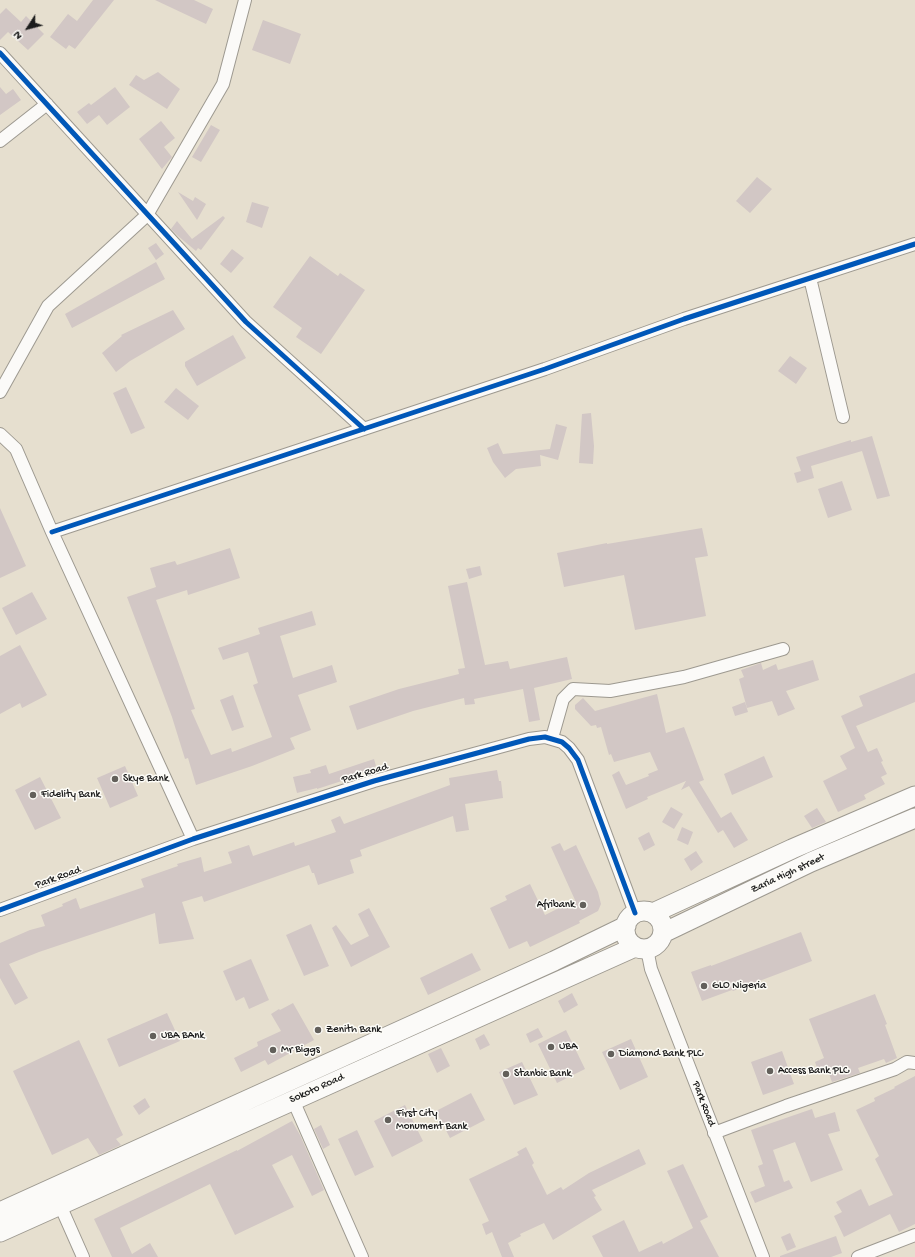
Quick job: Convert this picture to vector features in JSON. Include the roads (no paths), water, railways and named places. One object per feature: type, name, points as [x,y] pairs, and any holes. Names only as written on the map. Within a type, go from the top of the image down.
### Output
[{"type":"main road","name":"Sokoto Road","points":[[0,1212],[546,964],[638,917],[915,796]]},
{"type":"main road","name":"Zaria High street","points":[[663,933],[812,862],[915,818]]},
{"type":"main road","points":[[638,917],[661,921],[663,933],[658,944],[641,948],[626,938],[638,917]]},
{"type":"main road","name":"Sokoto Road","points":[[0,1232],[293,1100],[641,948]]},
{"type":"street","points":[[0,392],[48,306],[147,215],[223,84],[245,0]]},
{"type":"street","points":[[0,53],[246,322],[364,429]]},
{"type":"street","points":[[0,141],[47,104]]},
{"type":"street","points":[[52,532],[545,369],[684,319],[915,244]]},
{"type":"street","points":[[810,278],[843,417]]},
{"type":"street","points":[[0,434],[16,449],[52,532],[193,839]]},
{"type":"street","points":[[638,917],[578,760],[570,748],[562,742],[552,738],[562,699],[573,689],[610,691],[677,679],[783,649]]},
{"type":"street","name":"Park Road","points":[[0,910],[193,839],[374,781],[529,739],[545,737],[552,738]]},
{"type":"street","name":"Park Road","points":[[641,948],[654,976],[763,1257]]},
{"type":"street","points":[[714,1133],[786,1106],[895,1069],[907,1062],[915,1063]]},
{"type":"street","points":[[293,1100],[362,1257]]},
{"type":"street","points":[[60,1205],[83,1257]]},
{"type":"street","points":[[858,1257],[915,1235]]},
{"type":"place","name":"Skye Bank","points":[[115,779]]},
{"type":"place","name":"Fidelity Bank","points":[[33,795]]},
{"type":"place","name":"Afribank","points":[[583,905]]},
{"type":"place","name":"GLO Nigeria","points":[[704,986]]},
{"type":"place","name":"Zenith Bank","points":[[318,1030]]},
{"type":"place","name":"UBA BAnk","points":[[153,1036]]},
{"type":"place","name":"UBA","points":[[551,1047]]},
{"type":"place","name":"Mr Biggs","points":[[273,1050]]},
{"type":"place","name":"Diamond Bank PLC","points":[[611,1054]]},
{"type":"place","name":"Access Bank PLC","points":[[770,1071]]},
{"type":"place","name":"Stanbic Bank","points":[[506,1074]]},
{"type":"place","name":"First City Monument Bank","points":[[388,1120]]}]
